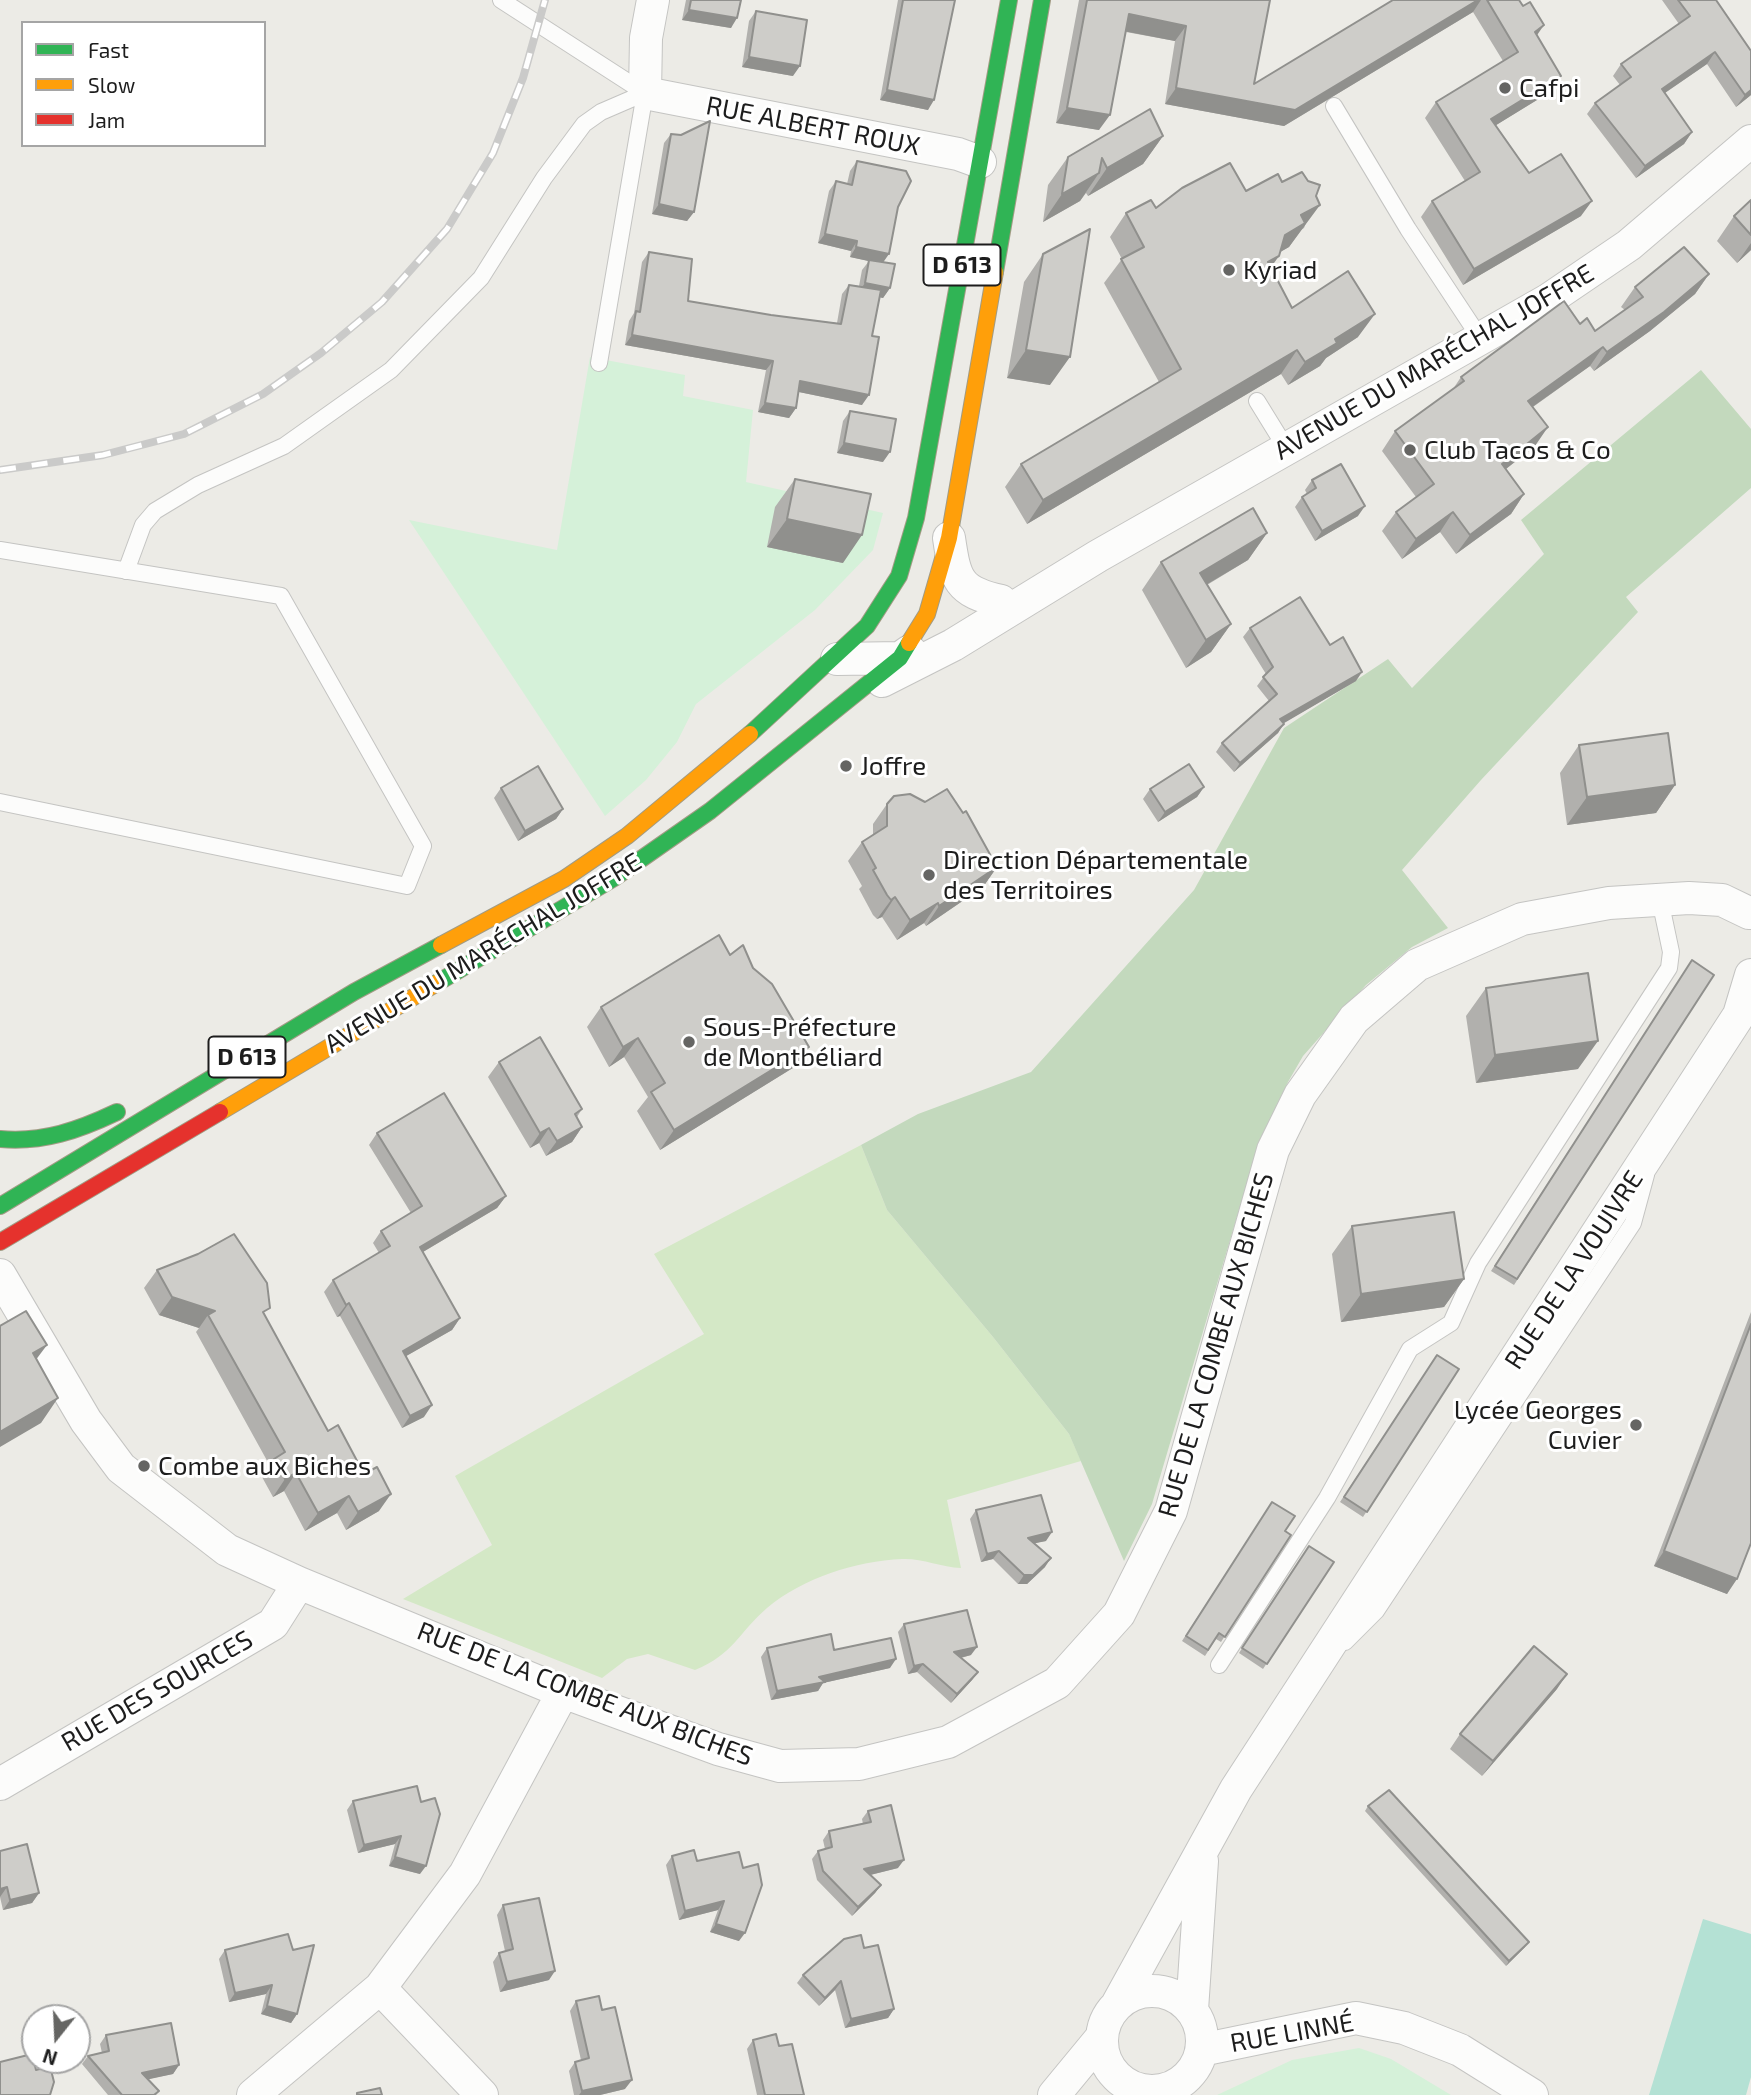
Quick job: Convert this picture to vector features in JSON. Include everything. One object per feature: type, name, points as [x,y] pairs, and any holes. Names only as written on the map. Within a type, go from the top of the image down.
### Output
[{"type":"main road","name":"D 613","points":[[944,363],[1009,0]]},
{"type":"main road","name":"D 613","points":[[940,629],[949,538],[1042,0]]},
{"type":"main road","name":"AVENUE DU MARÉCHAL JOFFRE","points":[[0,1206],[354,992],[499,917],[564,879],[626,836],[836,659],[867,626],[899,576],[914,529],[944,363]]},
{"type":"main road","name":"D 613","points":[[859,693],[900,658]]},
{"type":"main road","name":"AVENUE DU MARÉCHAL JOFFRE","points":[[0,1242],[301,1061],[472,964],[614,878],[710,811],[859,693]]},
{"type":"main road","name":"D 613","points":[[425,933],[499,917]]},
{"type":"main road","points":[[0,1139],[22,1140],[74,1133],[130,1104]]},
{"type":"street","points":[[645,93],[646,38],[653,0]]},
{"type":"street","name":"RUE ALBERT ROUX","points":[[645,93],[958,154],[980,162]]},
{"type":"street","name":"AVENUE DU MARÉCHAL JOFFRE","points":[[859,693],[940,629],[1098,556],[1548,300],[1629,245],[1751,141]]},
{"type":"street","points":[[940,629],[912,590],[933,535],[946,481],[954,413],[944,363]]},
{"type":"street","points":[[949,538],[955,576],[976,596],[1001,601]]},
{"type":"street","name":"AVENUE DU MARÉCHAL JOFFRE","points":[[900,658],[940,629],[1098,556]]},
{"type":"street","points":[[836,659],[900,658]]},
{"type":"street","name":"RUE DE LA COMBE AUX BICHES","points":[[0,1275],[91,1429],[128,1476],[227,1550],[299,1583],[563,1692],[718,1749],[780,1766],[859,1764],[948,1742],[1057,1683],[1119,1614],[1171,1511],[1273,1150],[1300,1096],[1354,1019],[1417,965],[1521,919],[1609,903],[1660,900],[1722,900],[1751,914]]},
{"type":"street","name":"RUE DE LA VOUIVRE","points":[[1118,2003],[1236,1789],[1739,1015],[1751,975]]},
{"type":"street","name":"RUE DES SOURCES","points":[[0,1784],[273,1623],[299,1583]]},
{"type":"street","points":[[253,2095],[380,1988],[465,1874],[563,1692]]},
{"type":"street","name":"RUE DE LA VOUIVRE","points":[[1192,2010],[1199,1880],[1206,1842]]},
{"type":"street","points":[[380,1988],[482,2095]]},
{"type":"street","points":[[1054,2095],[1101,2038],[1109,2013],[1132,1994],[1147,1990],[1180,1998],[1199,2022],[1201,2050],[1187,2077],[1164,2092],[1142,2090],[1116,2077],[1102,2052],[1101,2038]]},
{"type":"street","name":"RUE LINNÉ","points":[[1201,2050],[1356,2018],[1404,2028],[1460,2050],[1532,2095]]},
{"type":"lane","points":[[501,0],[645,93]]},
{"type":"lane","points":[[599,363],[645,93]]},
{"type":"lane","points":[[126,571],[143,525],[155,511],[198,485],[284,446],[391,370],[481,278],[544,178],[584,124],[601,111],[645,93]]},
{"type":"lane","points":[[1334,106],[1408,229],[1480,338]]},
{"type":"lane","points":[[1257,401],[1286,448]]},
{"type":"lane","points":[[0,550],[281,596],[423,846],[407,886],[0,802]]},
{"type":"lane","points":[[1219,1665],[1327,1499],[1410,1349],[1451,1323],[1478,1262],[1669,968],[1671,952],[1660,900]]},
{"type":"green space","points":[[590,357],[685,375],[683,396],[753,410],[746,482],[883,513],[873,550],[815,610],[696,704],[677,742],[646,780],[605,816],[409,520],[557,550]]},
{"type":"green space","points":[[1701,370],[1751,429],[1751,488],[1626,597],[1638,612],[1481,780],[1402,870],[1448,928],[1412,947],[1366,985],[1303,1056],[1288,1082],[1252,1166],[1152,1504],[1124,1561],[1069,1434],[993,1337],[887,1210],[861,1145],[918,1114],[1031,1072],[1194,890],[1284,728],[1388,659],[1412,688],[1544,554],[1521,520]]},
{"type":"green space","points":[[861,1145],[887,1210],[993,1337],[1069,1434],[1081,1461],[947,1500],[961,1568],[902,1559],[867,1563],[831,1573],[781,1597],[757,1617],[719,1657],[695,1670],[648,1654],[627,1659],[602,1678],[403,1599],[492,1545],[455,1476],[704,1334],[654,1254]]},
{"type":"green space","points":[[1703,1919],[1751,1934],[1751,2077],[1746,2095],[1649,2095]]},
{"type":"green space","points":[[1359,2048],[1391,2059],[1451,2095],[1217,2095],[1292,2060]]},
{"type":"building","points":[[691,0],[741,0],[737,18],[689,10]]},
{"type":"building","points":[[903,0],[955,0],[934,100],[887,90]]},
{"type":"building","points":[[1087,0],[1270,0],[1254,84],[1393,0],[1478,0],[1295,110],[1176,88],[1186,26],[1129,14],[1110,115],[1067,108]]},
{"type":"building","points":[[1487,0],[1519,0],[1523,6],[1530,2],[1544,25],[1535,32],[1561,76],[1491,119],[1529,173],[1561,154],[1592,201],[1474,269],[1432,201],[1480,172],[1436,102],[1518,52]]},
{"type":"building","points":[[1678,0],[1716,0],[1751,51],[1751,90],[1745,95],[1715,52],[1662,89],[1692,132],[1645,166],[1595,103],[1631,77],[1621,64],[1690,16]]},
{"type":"building","points":[[756,11],[807,20],[800,66],[749,57]]},
{"type":"building","points":[[1150,109],[1163,136],[1107,168],[1102,158],[1099,173],[1062,194],[1068,157]]},
{"type":"building","points":[[710,121],[694,212],[659,204],[671,134],[681,135]]},
{"type":"building","points":[[857,161],[906,171],[911,181],[898,207],[889,254],[856,247],[857,241],[825,234],[836,181],[852,185]]},
{"type":"building","points":[[1230,163],[1246,191],[1278,174],[1282,182],[1302,172],[1308,181],[1320,185],[1316,196],[1320,205],[1301,215],[1305,223],[1285,235],[1279,256],[1268,262],[1292,308],[1348,271],[1375,314],[1335,339],[1337,343],[1305,362],[1297,350],[1043,500],[1021,464],[1181,369],[1121,259],[1144,247],[1126,213],[1151,200],[1156,208],[1182,188]]},
{"type":"building","points":[[1751,200],[1751,235],[1734,216]]},
{"type":"building","points":[[1090,229],[1070,357],[1026,350],[1043,254]]},
{"type":"building","points":[[1684,247],[1709,274],[1664,312],[1607,352],[1603,347],[1528,401],[1548,427],[1502,464],[1524,494],[1470,535],[1453,512],[1416,539],[1396,512],[1434,484],[1395,431],[1464,381],[1461,377],[1564,301],[1580,324],[1587,318],[1595,331],[1643,297],[1635,287]]},
{"type":"building","points":[[649,252],[692,259],[688,301],[771,315],[841,324],[849,285],[881,290],[872,336],[879,337],[869,395],[800,381],[796,408],[765,403],[773,361],[632,335],[636,311],[640,312]]},
{"type":"building","points":[[869,260],[895,264],[890,288],[865,283]]},
{"type":"building","points":[[850,411],[896,419],[890,452],[844,443]]},
{"type":"building","points":[[1341,464],[1365,506],[1322,531],[1302,497],[1316,488],[1312,480]]},
{"type":"building","points":[[795,479],[871,494],[862,535],[787,519]]},
{"type":"building","points":[[1253,508],[1267,533],[1200,573],[1231,624],[1206,640],[1161,562]]},
{"type":"building","points":[[1300,597],[1330,645],[1343,637],[1362,672],[1280,719],[1284,724],[1240,763],[1222,743],[1277,694],[1263,677],[1273,667],[1250,628]]},
{"type":"building","points":[[1668,733],[1675,785],[1587,797],[1579,745]]},
{"type":"building","points":[[1189,764],[1204,787],[1165,812],[1150,789]]},
{"type":"building","points":[[538,766],[563,809],[525,831],[501,788]]},
{"type":"building","points":[[947,789],[963,813],[966,811],[997,867],[939,906],[938,903],[910,920],[895,897],[891,900],[887,895],[862,842],[887,826],[887,804],[894,796],[910,794],[925,802]]},
{"type":"building","name":"Sous-Préfecture de Montbéliard","points":[[719,935],[730,955],[743,945],[753,968],[772,984],[809,1047],[674,1130],[651,1092],[665,1083],[638,1038],[623,1047],[601,1007]]},
{"type":"building","points":[[1692,960],[1714,975],[1517,1279],[1495,1266]]},
{"type":"building","points":[[1588,973],[1598,1041],[1495,1055],[1486,988]]},
{"type":"building","points":[[540,1037],[582,1109],[575,1114],[582,1127],[557,1141],[549,1128],[540,1133],[499,1062]]},
{"type":"building","points":[[444,1093],[506,1196],[420,1247],[460,1318],[403,1351],[432,1405],[410,1416],[349,1303],[346,1305],[333,1280],[390,1246],[381,1231],[422,1206],[377,1133]]},
{"type":"building","points":[[1454,1212],[1464,1279],[1361,1294],[1352,1226]]},
{"type":"building","points":[[234,1234],[267,1283],[270,1308],[263,1312],[328,1431],[338,1425],[364,1474],[377,1467],[391,1494],[358,1512],[349,1496],[318,1513],[296,1473],[285,1479],[274,1459],[285,1452],[208,1315],[215,1311],[172,1297],[157,1270],[198,1254]]},
{"type":"building","points":[[26,1311],[47,1345],[33,1353],[58,1398],[0,1432],[0,1326]]},
{"type":"building","points":[[1751,1324],[1751,1543],[1737,1579],[1664,1551]]},
{"type":"building","points":[[1437,1355],[1459,1369],[1367,1512],[1344,1497]]},
{"type":"building","points":[[1041,1495],[1052,1532],[1028,1538],[1051,1558],[1033,1575],[1024,1575],[999,1551],[987,1554],[976,1510]]},
{"type":"building","points":[[1272,1502],[1295,1516],[1285,1531],[1291,1535],[1225,1637],[1219,1633],[1208,1650],[1186,1636]]},
{"type":"building","points":[[1309,1546],[1334,1562],[1267,1664],[1242,1648]]},
{"type":"building","points":[[967,1610],[977,1647],[954,1652],[978,1672],[957,1694],[923,1664],[914,1666],[904,1624]]},
{"type":"building","points":[[831,1634],[834,1650],[891,1638],[896,1659],[819,1677],[825,1682],[777,1691],[767,1648]]},
{"type":"building","points":[[1534,1646],[1567,1674],[1493,1761],[1460,1734]]},
{"type":"building","points":[[417,1786],[421,1802],[435,1798],[440,1814],[426,1866],[395,1857],[401,1836],[364,1845],[353,1801]]},
{"type":"building","points":[[1389,1790],[1529,1942],[1509,1961],[1368,1806]]},
{"type":"building","points":[[891,1805],[904,1860],[864,1869],[881,1885],[858,1907],[823,1871],[818,1851],[832,1847],[829,1831],[871,1822],[868,1811]]},
{"type":"building","points":[[27,1844],[39,1893],[10,1900],[7,1887],[0,1889],[0,1851]]},
{"type":"building","points":[[694,1850],[697,1861],[739,1852],[743,1868],[758,1864],[762,1885],[745,1933],[716,1924],[724,1901],[685,1911],[672,1856]]},
{"type":"building","points":[[539,1898],[555,1971],[507,1982],[499,1953],[513,1949],[503,1905]]},
{"type":"building","points":[[288,1934],[293,1950],[314,1945],[297,2014],[267,2006],[272,1985],[235,1993],[225,1950]]},
{"type":"building","points":[[861,1935],[864,1948],[878,1945],[894,2009],[851,2019],[841,1981],[825,1998],[803,1975],[844,1939]]},
{"type":"building","points":[[599,1996],[602,2010],[615,2007],[632,2080],[582,2091],[575,2062],[589,2058],[576,2001]]},
{"type":"building","points":[[171,2023],[179,2065],[142,2073],[159,2091],[154,2095],[122,2095],[91,2059],[91,2055],[109,2051],[106,2035]]},
{"type":"building","points":[[776,2034],[779,2046],[792,2044],[804,2095],[765,2095],[753,2040]]},
{"type":"building","points":[[21,2057],[21,2074],[52,2074],[54,2082],[50,2095],[0,2095],[0,2062]]},
{"type":"building","points":[[380,2088],[382,2095],[357,2095],[357,2093]]},
{"type":"railway","points":[[0,470],[103,455],[184,434],[263,394],[321,353],[382,302],[447,229],[493,153],[523,78],[545,0]]},
{"type":"traffic: fast","points":[[750,734],[867,626],[899,576],[916,518],[1009,0]]},
{"type":"traffic: fast","points":[[995,272],[1042,0]]},
{"type":"traffic: fast","points":[[437,983],[614,878],[710,811],[900,658],[909,643]]},
{"type":"traffic: fast","points":[[0,1206],[354,992],[441,945]]},
{"type":"traffic: fast","points":[[0,1139],[31,1139],[60,1134],[117,1112]]},
{"type":"traffic: slow","points":[[909,643],[927,614],[949,538],[995,272]]},
{"type":"traffic: slow","points":[[441,945],[564,879],[627,836],[750,734]]},
{"type":"traffic: slow","points":[[220,1112],[437,983]]},
{"type":"traffic: jam","points":[[0,1242],[220,1112]]},
{"type":"place","name":"Cafpi","points":[[1505,88]]},
{"type":"place","name":"Kyriad","points":[[1229,270]]},
{"type":"place","name":"Club Tacos & Co","points":[[1410,450]]},
{"type":"place","name":"Joffre","points":[[846,766]]},
{"type":"place","name":"Direction Départementale des Territoires","points":[[929,875]]},
{"type":"place","name":"Sous-Préfecture de Montbéliard","points":[[689,1042]]},
{"type":"place","name":"Lycée Georges Cuvier","points":[[1636,1425]]},
{"type":"place","name":"Combe aux Biches","points":[[144,1466]]}]
